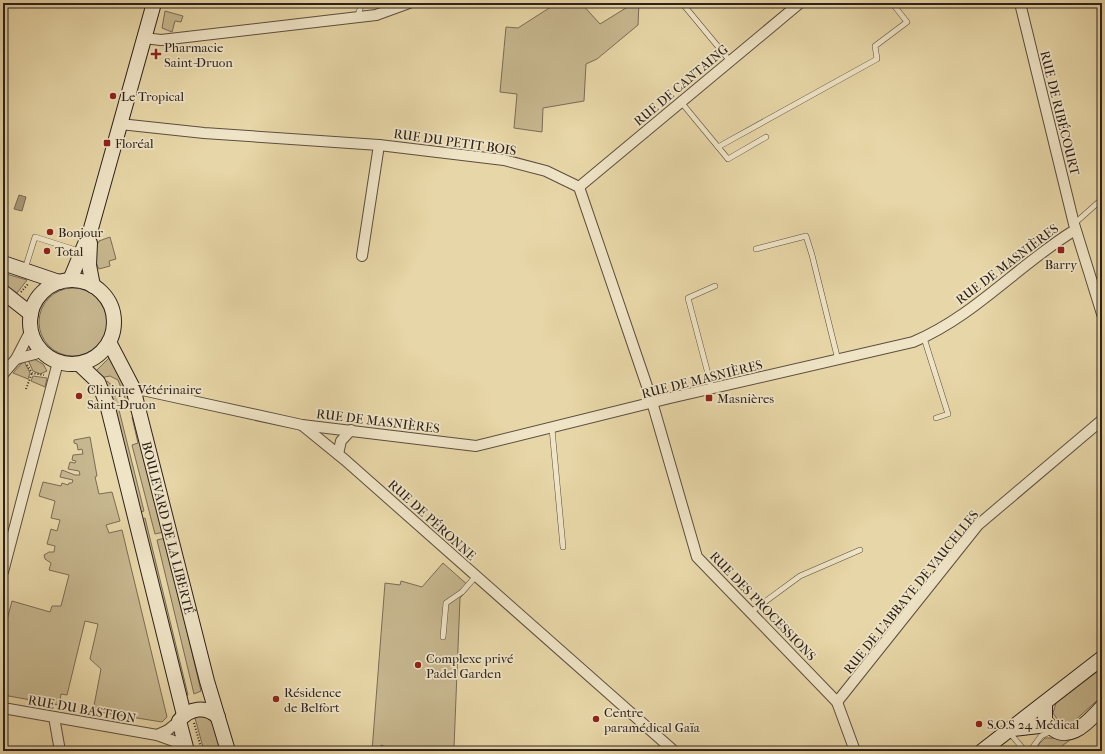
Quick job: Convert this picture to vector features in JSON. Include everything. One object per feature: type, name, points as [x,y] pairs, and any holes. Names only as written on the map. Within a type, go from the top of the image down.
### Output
[{"type":"main road","points":[[3,263],[65,281],[81,281],[93,286],[107,298],[112,310],[114,323],[110,342],[97,356],[79,364],[58,362],[48,357],[35,341],[31,330],[31,314],[40,296],[49,287],[65,281],[82,252],[90,232],[154,3]]},
{"type":"main road","points":[[90,232],[89,265],[93,286]]},
{"type":"main road","points":[[3,292],[31,314]]},
{"type":"main road","name":"BOULEVARD DE LA LIBERTÉ","points":[[110,342],[133,388],[207,682],[228,751]]},
{"type":"main road","points":[[79,364],[98,382],[107,404],[185,719],[186,748]]},
{"type":"main road","points":[[982,751],[1102,658]]},
{"type":"main road","points":[[1045,703],[1044,715],[1051,728]]},
{"type":"main road","points":[[1010,730],[1051,728],[1068,734],[1076,731],[1088,722],[1102,708]]},
{"type":"main road","points":[[185,719],[200,709],[210,710],[218,717]]},
{"type":"street","points":[[144,38],[161,40],[358,18],[376,15],[409,3]]},
{"type":"street","name":"RUE DE CANTAING","points":[[579,187],[800,3]]},
{"type":"street","name":"RUE DE RIBÉCOURT","points":[[1020,3],[1075,227],[1102,314]]},
{"type":"street","name":"RUE DU PETIT BOIS","points":[[120,124],[204,133],[379,145],[504,160],[546,171],[579,187]]},
{"type":"street","points":[[362,256],[379,145]]},
{"type":"street","points":[[579,187],[652,403]]},
{"type":"street","name":"RUE DE MASNIÈRES","points":[[302,425],[476,446],[913,342],[933,334],[964,314],[1075,227]]},
{"type":"street","points":[[3,374],[19,358],[31,330]]},
{"type":"street","points":[[19,358],[35,354],[41,350]]},
{"type":"street","points":[[3,572],[58,362]]},
{"type":"street","name":"RUE DE PÉRONNE","points":[[133,388],[302,425],[338,454],[674,751]]},
{"type":"street","name":"RUE DES PROCESSIONS","points":[[652,403],[697,556],[837,702]]},
{"type":"street","name":"RUE DE L'ABBAYE DE VAUCELLES","points":[[837,702],[869,664],[978,525],[1102,420]]},
{"type":"street","points":[[338,454],[341,440],[351,430]]},
{"type":"street","points":[[837,702],[854,751]]},
{"type":"street","name":"RUE DU BASTION","points":[[3,708],[157,735],[186,748]]},
{"type":"street","points":[[54,717],[60,751]]},
{"type":"street","points":[[157,735],[185,719]]},
{"type":"lane","points":[[358,18],[362,3]]},
{"type":"lane","points":[[682,3],[730,61]]},
{"type":"lane","points":[[718,147],[877,59],[874,46],[907,22],[892,3]]},
{"type":"lane","points":[[681,102],[728,159],[766,137]]},
{"type":"lane","points":[[1075,227],[1102,199]]},
{"type":"lane","points":[[756,249],[806,236],[838,360]]},
{"type":"lane","points":[[24,270],[36,238],[82,252]]},
{"type":"lane","points":[[712,389],[688,298],[715,286]]},
{"type":"lane","points":[[924,338],[948,414],[936,418]]},
{"type":"lane","points":[[552,429],[563,547]]},
{"type":"lane","points":[[751,612],[800,576],[860,550]]},
{"type":"lane","points":[[443,637],[446,603],[462,592],[476,576]]},
{"type":"lane","points":[[1030,751],[1041,736],[1051,728]]},
{"type":"lane","points":[[1010,730],[1025,751]]},
{"type":"path","points":[[19,358],[32,373],[53,377]]},
{"type":"path","points":[[26,388],[32,373]]},
{"type":"path","points":[[185,719],[202,751]]},
{"type":"shaded area","points":[[557,3],[581,3],[600,24],[634,3],[639,3],[638,25],[597,59],[586,64],[584,101],[543,108],[542,132],[514,128],[517,94],[500,92],[506,27],[518,28]]},
{"type":"shaded area","points":[[165,11],[183,16],[181,22],[175,21],[172,32],[162,28]]},
{"type":"shaded area","points":[[19,195],[26,197],[22,211],[14,209]]},
{"type":"shaded area","points":[[110,237],[116,259],[109,261],[110,266],[99,269],[95,259],[97,244],[99,241]]},
{"type":"shaded area","points":[[3,273],[27,280],[17,293],[3,285]]},
{"type":"shaded area","points":[[66,288],[80,288],[92,293],[102,303],[107,315],[107,329],[102,341],[92,351],[80,356],[66,356],[54,351],[44,341],[39,329],[39,315],[44,303],[54,293]]},
{"type":"shaded area","points":[[111,356],[126,384],[134,410],[130,411],[118,380],[110,376],[100,378],[96,371]]},
{"type":"shaded area","points":[[34,359],[43,364],[47,371],[40,374],[33,371],[28,360]]},
{"type":"shaded area","points":[[24,361],[30,373],[28,379],[13,373]]},
{"type":"shaded area","points":[[33,376],[47,378],[45,387],[31,381]]},
{"type":"shaded area","points":[[107,381],[114,387],[123,409],[119,410],[144,511],[139,513],[103,383]]},
{"type":"shaded area","points":[[132,417],[135,417],[164,532],[155,534],[132,445],[138,443]]},
{"type":"shaded area","points":[[90,437],[97,476],[95,477],[99,494],[112,492],[120,521],[106,525],[109,533],[122,530],[167,717],[162,722],[93,711],[101,669],[90,659],[98,624],[85,621],[67,695],[61,694],[59,705],[3,695],[3,635],[12,601],[50,612],[52,606],[61,606],[69,575],[49,570],[51,563],[45,559],[44,555],[49,552],[54,552],[55,546],[47,544],[51,529],[57,531],[60,520],[51,518],[55,501],[39,496],[43,482],[61,486],[62,483],[68,485],[69,483],[72,483],[73,480],[60,477],[62,470],[75,475],[80,475],[79,471],[68,469],[70,462],[75,463],[76,461],[72,460],[73,455],[83,454],[82,449],[78,450],[77,444],[74,443],[74,440]]},
{"type":"shaded area","points":[[145,518],[188,695],[184,696],[141,519]]},
{"type":"shaded area","points":[[165,538],[201,691],[194,694],[157,540]]},
{"type":"shaded area","name":"Complexe privé Padel Garden","points":[[443,563],[470,587],[460,598],[454,747],[398,751],[381,745],[380,751],[372,751],[385,583],[400,585],[401,581],[422,587]]},
{"type":"shaded area","points":[[1102,668],[1102,696],[1071,724],[1059,722],[1053,713],[1056,703]]},
{"type":"shaded area","points":[[200,715],[210,717],[224,751],[204,751],[195,718]]},
{"type":"shaded area","points":[[1081,732],[1055,751],[1037,751],[1039,744],[1045,738],[1059,738]]},
{"type":"place","name":"Pharmacie Saint-Druon","points":[[156,54]]},
{"type":"place","name":"Le Tropical","points":[[113,96]]},
{"type":"place","name":"Floréal","points":[[107,143]]},
{"type":"place","name":"Bonjour","points":[[50,232]]},
{"type":"place","name":"Barry","points":[[1061,250]]},
{"type":"place","name":"Total","points":[[47,251]]},
{"type":"place","name":"Clinique Vétérinaire Saint-Druon","points":[[79,396]]},
{"type":"place","name":"Masnières","points":[[709,398]]},
{"type":"place","name":"Complexe privé Padel Garden","points":[[418,665]]},
{"type":"place","name":"Résidence de Belfort","points":[[276,699]]},
{"type":"place","name":"Centre paramédical Gaïa","points":[[596,719]]},
{"type":"place","name":"S.O.S 24 Médical","points":[[979,724]]}]
